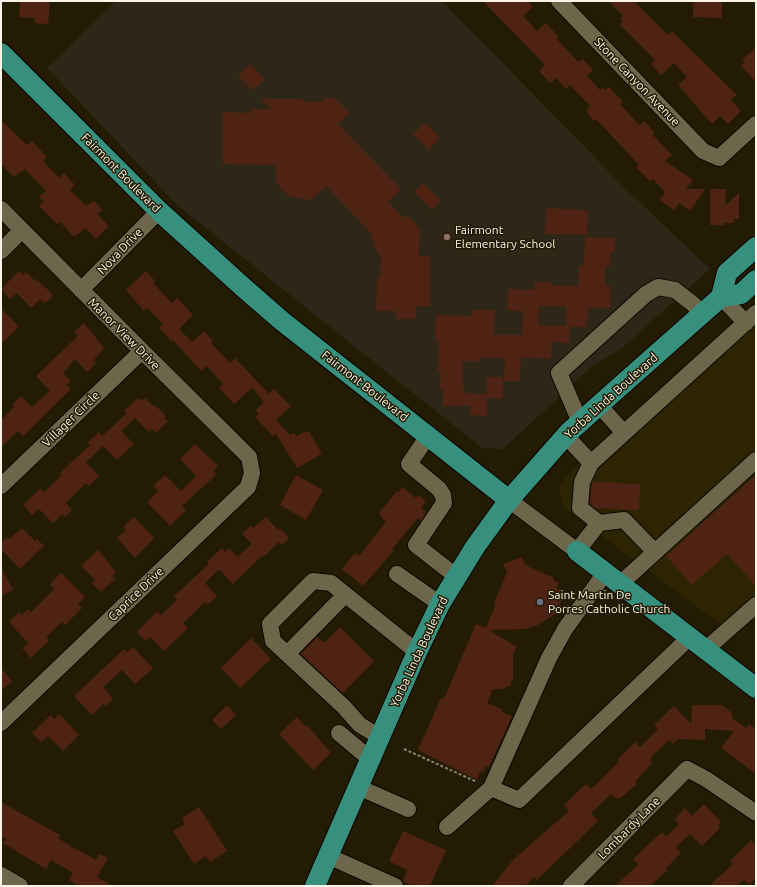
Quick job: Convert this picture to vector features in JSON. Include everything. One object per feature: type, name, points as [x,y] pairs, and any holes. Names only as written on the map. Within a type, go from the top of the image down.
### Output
[{"type":"main road","name":"Fairmont Boulevard","points":[[1,53],[159,211],[282,321],[509,500]]},
{"type":"main road","points":[[756,247],[727,273],[721,297],[741,294],[756,280]]},
{"type":"main road","name":"Yorba Linda Boulevard","points":[[315,886],[417,652],[440,604],[475,547],[509,500],[566,436],[721,297]]},
{"type":"main road","name":"Fairmont Boulevard","points":[[577,552],[756,688]]},
{"type":"street","name":"Stone Canyon Avenue","points":[[559,1],[703,151],[719,158],[756,124]]},
{"type":"street","name":"Manor View Drive","points":[[1,209],[249,457]]},
{"type":"street","name":"Nova Drive","points":[[81,290],[159,211]]},
{"type":"street","points":[[1,251],[22,230]]},
{"type":"street","points":[[580,422],[559,373],[646,294],[658,287],[675,290],[693,304],[702,314]]},
{"type":"street","points":[[655,552],[624,520],[598,523],[580,508],[582,482],[591,463],[751,318],[721,297]]},
{"type":"street","name":"Villager Circle","points":[[1,486],[142,351]]},
{"type":"street","points":[[599,405],[624,433]]},
{"type":"street","points":[[428,436],[409,464],[439,489],[443,495],[444,503],[416,545],[457,577]]},
{"type":"street","points":[[566,436],[591,463]]},
{"type":"street","name":"Caprice Drive","points":[[1,723],[248,487],[252,473],[249,457]]},
{"type":"street","points":[[447,827],[491,788],[549,658],[564,629],[612,578],[655,552],[756,460]]},
{"type":"street","name":"Fairmont Boulevard","points":[[509,500],[577,552]]},
{"type":"street","points":[[577,552],[598,523]]},
{"type":"street","points":[[397,574],[440,604]]},
{"type":"street","points":[[380,737],[360,725],[344,707],[273,641],[270,624],[313,581],[331,583],[417,652]]},
{"type":"street","points":[[287,654],[345,595]]},
{"type":"street","points":[[705,650],[756,605]]},
{"type":"street","points":[[491,788],[519,800],[689,638]]},
{"type":"street","points":[[339,733],[370,759]]},
{"type":"street","name":"Lombardy Lane","points":[[571,886],[687,770],[706,778],[756,813]]},
{"type":"street","points":[[358,787],[408,809]]},
{"type":"street","points":[[328,856],[395,886]]},
{"type":"street","points":[[1,875],[20,886]]},
{"type":"path","points":[[404,749],[491,788]]},
{"type":"shaded area","name":"Fairmont Elementary School","points":[[116,1],[442,1],[628,191],[710,269],[622,348],[590,368],[503,449],[482,448],[177,205],[47,68]]},
{"type":"shaded area","points":[[756,303],[756,616],[735,635],[563,507],[559,485],[579,464]]},
{"type":"building","points":[[20,1],[50,1],[48,24],[34,23],[35,18],[19,17]]},
{"type":"building","points":[[483,1],[528,1],[533,7],[523,16],[537,31],[546,23],[559,37],[557,39],[578,62],[583,59],[593,70],[587,76],[600,90],[603,87],[605,90],[609,87],[623,102],[620,104],[639,125],[644,121],[654,132],[652,134],[672,155],[665,161],[693,180],[686,189],[705,189],[690,211],[679,203],[674,210],[660,200],[665,192],[653,179],[650,181],[636,167],[639,165],[596,119],[594,121],[586,111],[590,106],[570,85],[566,89],[556,78],[550,83],[539,71],[545,65]]},
{"type":"building","points":[[609,1],[634,1],[668,35],[672,31],[737,95],[731,100],[741,111],[728,124],[720,116],[712,124],[678,85],[687,77],[674,63],[661,75],[651,64],[655,60],[620,25],[623,22],[620,19],[623,16]]},
{"type":"building","points":[[693,1],[722,1],[722,18],[693,17]]},
{"type":"building","points":[[756,47],[756,82],[741,66],[745,62],[742,60]]},
{"type":"building","points":[[250,64],[265,79],[253,90],[238,76]]},
{"type":"building","points":[[323,98],[335,98],[350,113],[338,124],[401,189],[388,202],[404,218],[407,215],[420,228],[419,256],[430,256],[430,306],[416,306],[416,319],[396,319],[396,311],[376,311],[377,278],[380,278],[381,258],[374,246],[371,233],[326,186],[311,200],[291,197],[281,189],[276,181],[276,165],[223,164],[223,112],[251,113],[251,109],[271,109],[261,99],[303,99],[303,101],[322,102]]},
{"type":"building","points":[[1,120],[27,145],[32,141],[47,157],[43,161],[59,178],[64,173],[75,185],[70,190],[86,206],[94,201],[102,210],[97,214],[109,226],[96,239],[86,228],[74,237],[60,222],[57,224],[39,206],[44,201],[39,197],[46,191],[25,169],[14,177],[1,164]]},
{"type":"building","points":[[425,123],[440,138],[429,150],[413,134]]},
{"type":"building","points":[[423,183],[441,201],[432,210],[414,192]]},
{"type":"building","points":[[710,189],[726,189],[725,206],[739,193],[739,219],[734,219],[734,223],[710,225]]},
{"type":"building","points":[[546,208],[588,210],[587,235],[545,234]]},
{"type":"building","points":[[585,237],[615,238],[615,252],[610,252],[610,266],[605,266],[605,286],[610,286],[610,308],[588,308],[587,327],[570,327],[569,343],[552,342],[551,359],[521,357],[520,381],[504,381],[505,358],[480,358],[480,361],[463,361],[463,389],[465,389],[465,393],[487,394],[487,377],[503,377],[503,399],[487,398],[487,416],[470,415],[470,406],[443,406],[443,389],[440,389],[441,372],[438,372],[439,341],[435,341],[436,315],[472,316],[473,310],[495,310],[494,335],[522,335],[523,311],[507,310],[508,289],[534,290],[535,282],[551,282],[551,285],[578,286],[579,266],[584,266]],"holes":[[[539,306],[566,307],[566,326],[538,325]]]},
{"type":"building","points":[[19,271],[23,275],[26,272],[35,281],[36,279],[46,288],[53,295],[49,300],[44,303],[40,299],[31,308],[17,293],[10,299],[1,289]]},
{"type":"building","points":[[146,271],[155,281],[153,283],[172,303],[177,298],[193,315],[179,329],[192,342],[204,331],[213,341],[211,343],[230,363],[235,358],[269,394],[274,389],[291,406],[276,420],[290,435],[294,433],[296,436],[309,431],[322,454],[297,468],[276,434],[273,436],[255,417],[259,414],[255,411],[264,402],[252,388],[234,404],[219,388],[223,384],[207,366],[201,371],[173,340],[172,342],[159,328],[163,324],[147,308],[144,311],[126,290]]},
{"type":"building","points":[[1,308],[19,327],[1,344]]},
{"type":"building","points":[[84,323],[104,348],[94,360],[96,363],[87,372],[75,359],[63,373],[71,381],[67,385],[71,389],[23,436],[18,431],[1,447],[1,420],[14,407],[12,405],[21,396],[32,407],[50,391],[36,376],[78,336],[74,332]]},
{"type":"building","points":[[138,398],[141,401],[145,398],[153,406],[155,405],[166,416],[164,418],[168,421],[156,433],[152,429],[149,432],[135,418],[121,431],[134,444],[117,460],[103,446],[86,462],[99,476],[89,486],[86,483],[66,503],[72,510],[65,517],[62,514],[53,523],[39,509],[32,515],[23,505],[41,488],[44,492],[61,476],[59,474],[90,445],[88,442],[99,432],[102,436],[126,414],[124,411]]},
{"type":"building","points":[[195,444],[218,466],[213,471],[217,474],[182,506],[186,510],[170,526],[147,502],[158,491],[153,486],[165,475],[181,491],[196,476],[180,459]]},
{"type":"building","points":[[296,475],[323,490],[306,520],[280,505]]},
{"type":"building","points":[[756,475],[756,586],[727,554],[692,585],[666,556]]},
{"type":"building","points":[[592,482],[640,484],[639,510],[596,508],[590,504]]},
{"type":"building","points":[[402,487],[416,498],[418,495],[426,501],[421,508],[426,512],[421,521],[418,518],[392,549],[394,550],[363,586],[342,569],[355,553],[359,556],[386,522],[379,513]]},
{"type":"building","points":[[134,517],[154,538],[135,558],[117,538],[126,530],[123,527]]},
{"type":"building","points":[[266,517],[278,530],[280,528],[289,538],[282,545],[279,542],[233,584],[219,569],[205,583],[217,596],[207,605],[205,602],[183,623],[188,628],[164,651],[150,637],[145,641],[137,632],[157,611],[161,615],[177,600],[174,596],[209,564],[207,562],[222,548],[225,552],[229,548],[237,557],[252,544],[242,534],[251,526],[253,528]]},
{"type":"building","points":[[22,528],[35,541],[37,539],[44,546],[20,569],[1,549],[1,543],[7,537],[9,539]]},
{"type":"building","points":[[98,550],[116,572],[112,576],[115,579],[101,592],[92,583],[95,580],[81,566]]},
{"type":"building","points":[[522,557],[525,565],[554,578],[553,580],[559,583],[556,588],[563,591],[562,594],[565,595],[557,609],[560,611],[536,626],[524,629],[489,630],[517,647],[513,654],[513,680],[511,680],[511,685],[502,689],[493,689],[487,703],[512,716],[489,767],[486,766],[483,773],[480,772],[477,780],[418,750],[441,698],[444,699],[476,624],[486,628],[496,604],[494,603],[507,572],[503,564]]},
{"type":"building","points":[[1,567],[13,590],[1,596]]},
{"type":"building","points":[[61,573],[85,597],[78,604],[82,608],[65,625],[62,622],[46,637],[49,641],[31,658],[22,648],[28,643],[9,622],[19,612],[22,615],[28,609],[31,612],[54,589],[50,584]]},
{"type":"building","points":[[340,627],[374,661],[343,693],[301,654],[317,637],[324,643]]},
{"type":"building","points":[[251,638],[271,659],[240,688],[221,668]]},
{"type":"building","points":[[133,647],[153,668],[135,684],[122,670],[103,687],[113,699],[105,706],[103,704],[92,715],[74,696],[124,649],[127,652]]},
{"type":"building","points":[[1,668],[12,681],[1,691]]},
{"type":"building","points":[[227,705],[236,715],[221,729],[212,720]]},
{"type":"building","points":[[692,705],[722,705],[732,713],[732,718],[746,728],[749,724],[756,729],[756,774],[721,748],[734,731],[705,729],[705,740],[678,739],[673,744],[669,740],[650,758],[652,763],[635,782],[637,784],[619,799],[618,797],[616,799],[611,794],[591,813],[598,821],[537,880],[534,877],[526,886],[492,886],[514,859],[569,811],[564,805],[586,784],[591,789],[619,762],[617,760],[635,742],[640,747],[658,729],[654,725],[674,706],[691,724]]},
{"type":"building","points":[[59,714],[79,735],[63,751],[48,736],[41,742],[32,733],[51,715],[54,719]]},
{"type":"building","points":[[297,717],[306,727],[307,725],[331,753],[313,770],[279,734]]},
{"type":"building","points":[[1,802],[60,835],[58,838],[78,851],[79,850],[96,860],[100,854],[108,858],[97,877],[113,886],[78,886],[69,880],[73,873],[51,860],[46,869],[3,843],[6,839],[1,836]]},
{"type":"building","points":[[704,804],[721,822],[718,826],[720,828],[702,846],[690,834],[676,847],[681,853],[666,868],[668,870],[650,886],[615,886],[638,865],[633,859],[662,832],[666,837],[679,824],[675,819],[685,808],[692,816]]},
{"type":"building","points":[[199,807],[227,851],[210,862],[206,856],[194,864],[173,831],[185,824],[182,818]]},
{"type":"building","points":[[403,831],[446,850],[430,886],[413,886],[403,882],[407,870],[389,861]]},
{"type":"building","points":[[751,840],[756,846],[756,878],[749,885],[744,880],[737,886],[709,886],[733,864],[730,861]]},
{"type":"place","name":"Fairmont Elementary School","points":[[447,237]]},
{"type":"place","name":"Saint Martin De Porres Catholic Church","points":[[540,602]]}]
